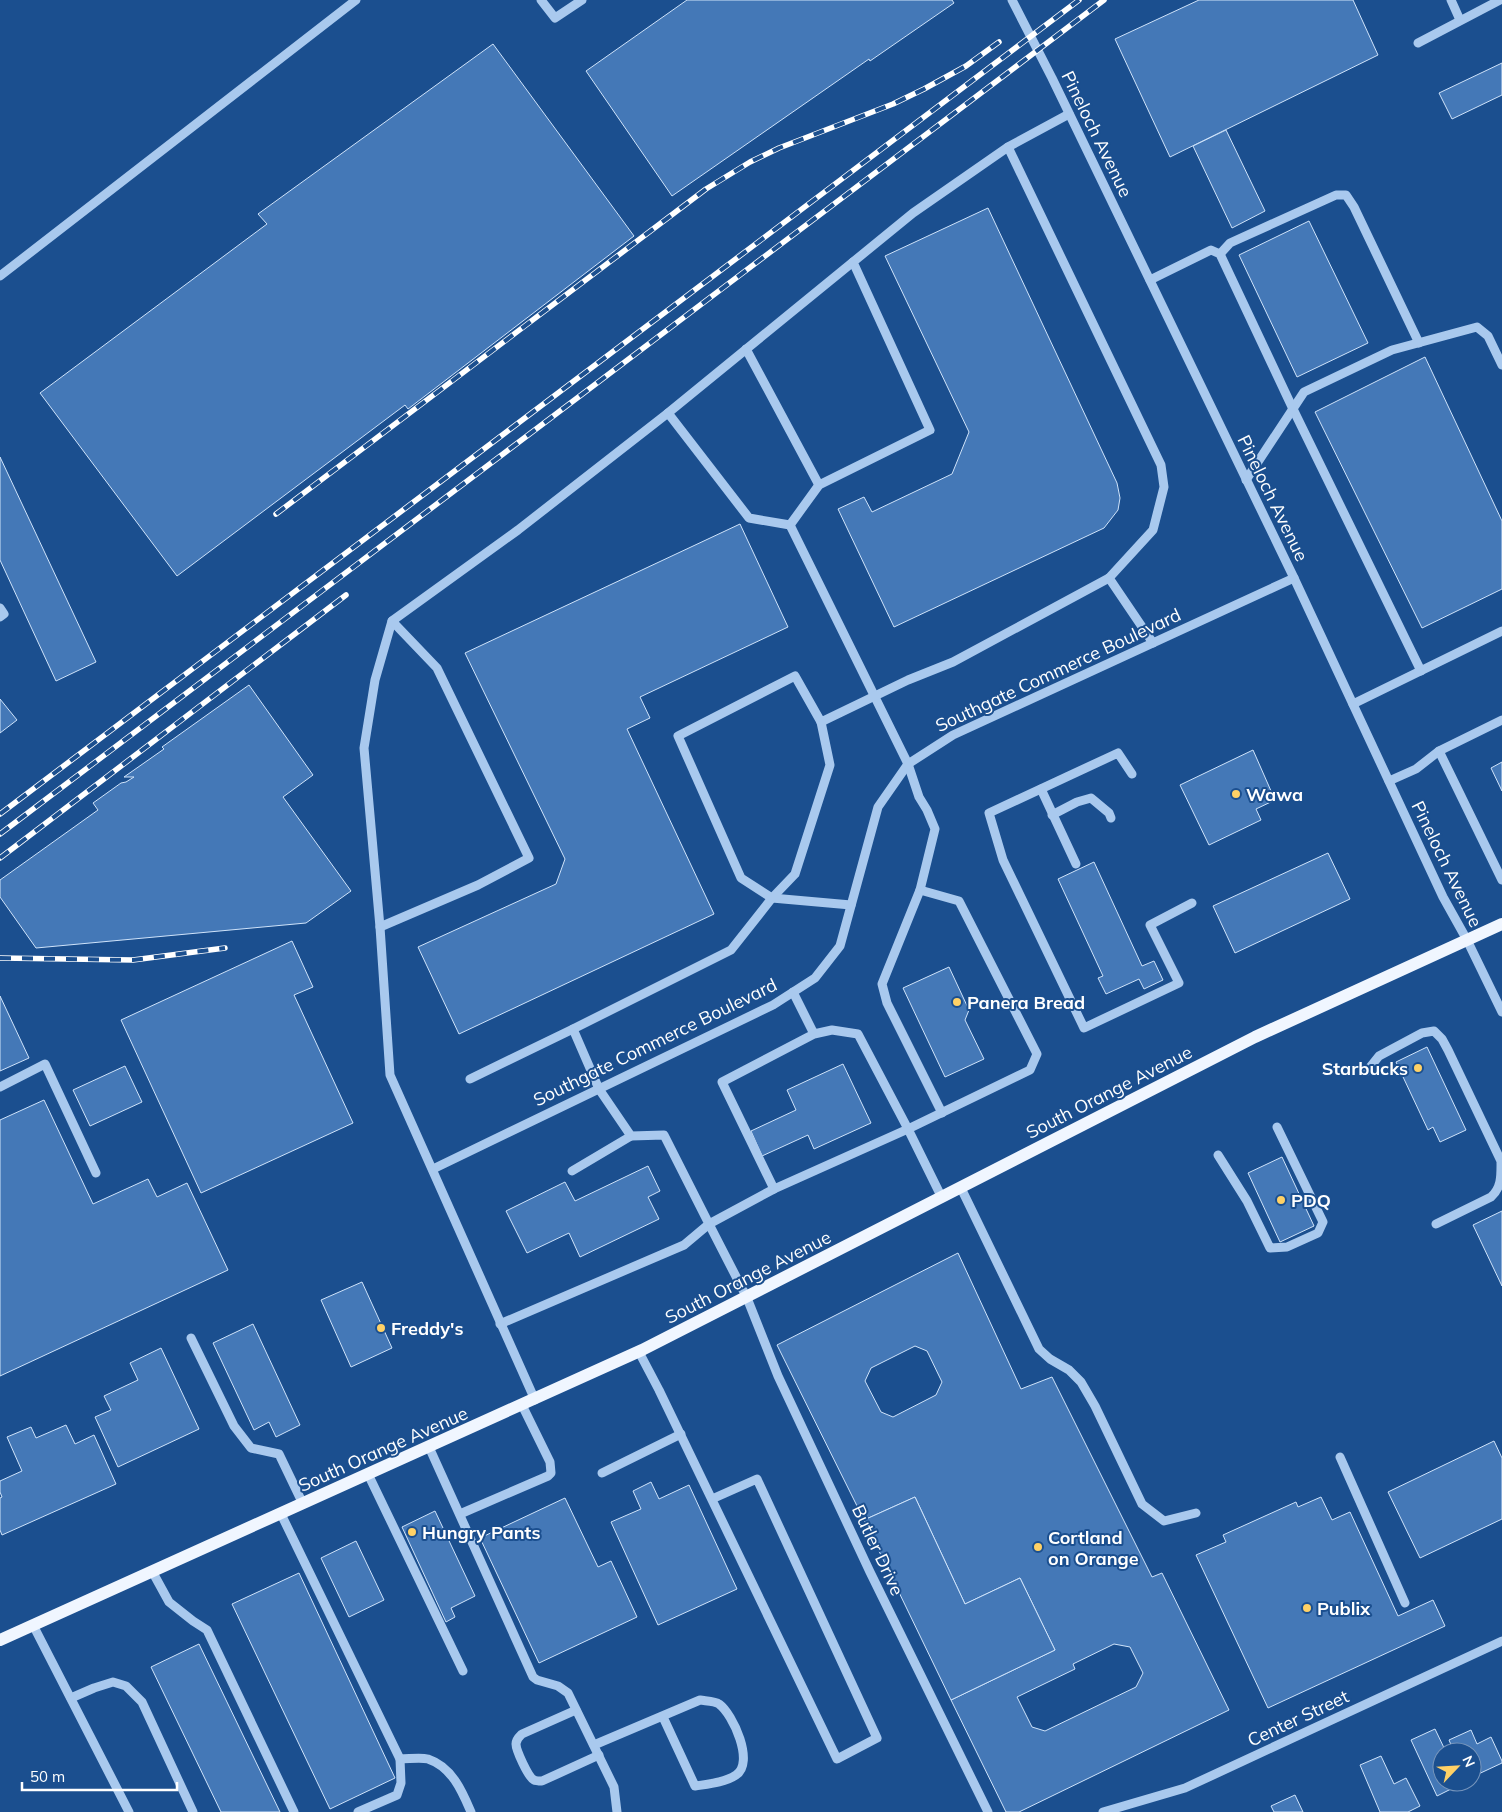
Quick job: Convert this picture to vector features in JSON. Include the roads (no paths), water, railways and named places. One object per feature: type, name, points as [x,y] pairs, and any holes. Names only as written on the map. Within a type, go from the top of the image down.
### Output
[{"type":"main road","name":"South Orange Avenue","points":[[0,1640],[638,1352],[1255,1037],[1502,924]]},
{"type":"street","points":[[0,276],[356,0]]},
{"type":"street","points":[[541,0],[555,18],[582,0]]},
{"type":"street","name":"Pineloch Avenue","points":[[1012,0],[1294,578],[1443,897],[1467,940],[1502,1012]]},
{"type":"street","points":[[1451,0],[1460,20]]},
{"type":"street","points":[[1418,43],[1500,0]]},
{"type":"street","points":[[535,1400],[390,1075],[380,927],[364,748],[375,680],[392,621],[518,530],[668,413],[913,213],[1008,147],[1069,114]]},
{"type":"street","points":[[821,722],[874,696],[953,662],[1109,578],[1153,530],[1164,487],[1161,465],[1008,147]]},
{"type":"street","points":[[1220,254],[1230,243],[1336,195],[1346,195],[1354,207],[1418,343]]},
{"type":"street","points":[[1150,280],[1211,250],[1220,254],[1420,671]]},
{"type":"street","points":[[790,525],[819,485],[930,430],[853,262]]},
{"type":"street","points":[[1246,480],[1304,392],[1392,350],[1478,327],[1488,336],[1502,365]]},
{"type":"street","points":[[746,349],[819,485]]},
{"type":"street","points":[[668,413],[749,518],[790,525]]},
{"type":"street","points":[[790,525],[908,764],[919,797],[928,810],[935,830],[920,890],[882,984],[887,1003],[942,1113]]},
{"type":"street","points":[[1109,578],[1153,643]]},
{"type":"street","name":"Southgate Commerce Boulevard","points":[[433,1169],[773,1005],[815,978],[840,946],[878,807],[908,764],[953,735],[1294,578]]},
{"type":"street","points":[[0,608],[4,614],[0,617]]},
{"type":"street","points":[[380,927],[478,886],[529,858],[437,668],[392,621]]},
{"type":"street","points":[[1353,704],[1502,631]]},
{"type":"street","points":[[470,1078],[731,950],[772,898],[794,874],[830,765],[821,722],[795,676],[678,736],[741,878],[772,898],[851,906]]},
{"type":"street","points":[[1389,782],[1416,769],[1439,751],[1502,720]]},
{"type":"street","points":[[1439,751],[1502,880]]},
{"type":"street","points":[[1132,774],[1118,753],[989,812],[1003,860],[1084,1028],[1179,983],[1150,926],[1192,903]]},
{"type":"street","points":[[1041,789],[1076,864]]},
{"type":"street","points":[[1052,815],[1077,802],[1091,798],[1109,813],[1111,818]]},
{"type":"street","points":[[500,1324],[684,1245],[710,1224],[774,1189],[908,1129],[1030,1070],[1037,1054],[960,901],[920,890]]},
{"type":"street","points":[[793,992],[814,1034]]},
{"type":"street","points":[[572,1171],[631,1136],[599,1089],[573,1029]]},
{"type":"street","points":[[774,1189],[722,1082],[814,1034],[832,1030],[858,1034],[942,1198]]},
{"type":"street","points":[[1367,1071],[1379,1056],[1422,1033],[1434,1031],[1442,1039],[1448,1050],[1501,1161],[1502,1176],[1498,1191],[1491,1198],[1436,1224]]},
{"type":"street","points":[[0,1087],[45,1064],[96,1173]]},
{"type":"street","points":[[1218,1155],[1247,1201],[1270,1248],[1287,1247],[1318,1233],[1323,1222],[1276,1127]]},
{"type":"street","name":"Butler Drive","points":[[631,1136],[664,1136],[747,1298],[782,1385],[870,1572],[988,1812]]},
{"type":"street","points":[[961,1188],[1039,1349],[1050,1359],[1069,1370],[1081,1382],[1095,1406],[1142,1504],[1164,1521],[1196,1513]]},
{"type":"street","points":[[192,1338],[234,1426],[251,1448],[279,1454],[303,1504]]},
{"type":"street","points":[[638,1352],[681,1434],[712,1499],[838,1759],[877,1738],[757,1479],[712,1499]]},
{"type":"street","points":[[460,1514],[548,1476],[550,1473],[550,1462],[522,1405]]},
{"type":"street","points":[[602,1472],[681,1434]]},
{"type":"street","points":[[429,1447],[533,1677],[558,1686],[568,1693],[614,1787],[617,1812]]},
{"type":"street","points":[[1340,1457],[1405,1603]]},
{"type":"street","points":[[368,1474],[463,1671]]},
{"type":"street","points":[[281,1514],[400,1759],[401,1782],[397,1795],[358,1812]]},
{"type":"street","points":[[152,1571],[169,1602],[207,1630],[294,1812]]},
{"type":"street","points":[[33,1625],[129,1812]]},
{"type":"street","name":"Center Street","points":[[1103,1812],[1185,1788],[1502,1640]]},
{"type":"street","points":[[71,1698],[113,1682],[126,1686],[142,1702],[193,1812]]},
{"type":"street","points":[[594,1745],[700,1700],[718,1703],[729,1716],[745,1752],[743,1766],[737,1775],[720,1782],[695,1786],[663,1717]]},
{"type":"street","points":[[576,1710],[522,1734],[518,1737],[516,1743],[517,1752],[531,1778],[542,1781],[599,1755]]},
{"type":"street","points":[[400,1759],[427,1759],[443,1767],[458,1784],[471,1812]]},
{"type":"railway","points":[[0,814],[1079,0]]},
{"type":"railway","points":[[0,834],[1104,0]]},
{"type":"railway","points":[[276,514],[706,189],[750,162],[779,148],[893,104],[924,89],[966,66],[999,42]]},
{"type":"railway","points":[[0,858],[346,595]]},
{"type":"railway","points":[[0,958],[133,960],[225,948]]},
{"type":"place","name":"Wawa","points":[[1236,794]]},
{"type":"place","name":"Panera Bread","points":[[957,1002]]},
{"type":"place","name":"Starbucks","points":[[1418,1068]]},
{"type":"place","name":"PDQ","points":[[1281,1200]]},
{"type":"place","name":"Freddy's","points":[[381,1328]]},
{"type":"place","name":"Hungry Pants","points":[[412,1532]]},
{"type":"place","name":"Cortland on Orange","points":[[1038,1547]]},
{"type":"place","name":"Publix","points":[[1307,1608]]}]
